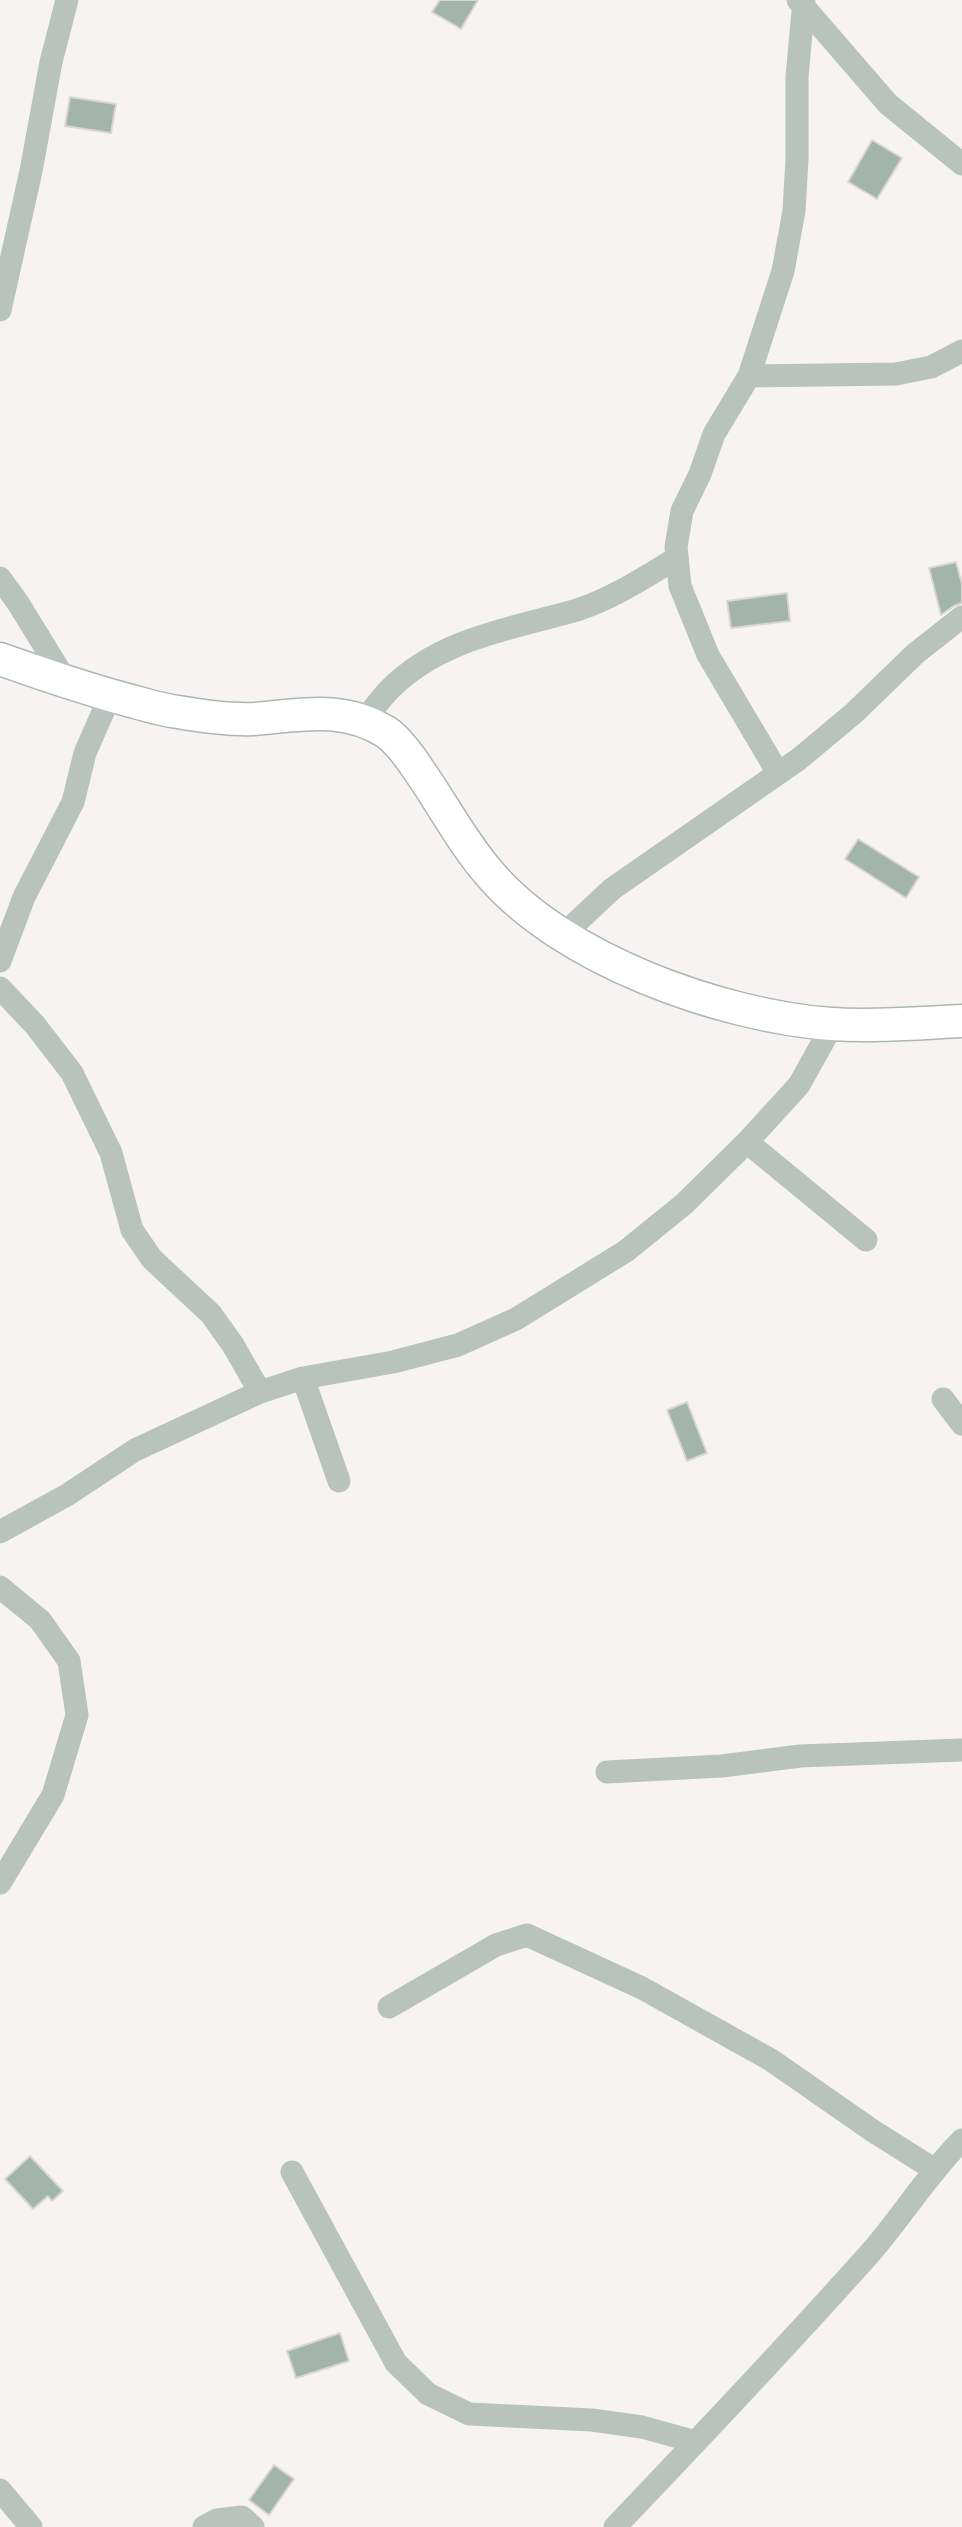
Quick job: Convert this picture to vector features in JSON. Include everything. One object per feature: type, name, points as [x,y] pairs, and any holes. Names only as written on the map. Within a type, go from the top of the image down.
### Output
[{"type":"main road","points":[[0,660],[110,696],[176,712],[251,719],[292,713],[341,715],[388,733],[406,752],[488,872],[513,898],[563,934],[603,958],[655,981],[735,1009],[834,1024],[962,1021]]},
{"type":"street","points":[[0,310],[31,171],[51,62],[67,0]]},
{"type":"street","points":[[802,2],[888,104],[962,164]]},
{"type":"street","points":[[778,773],[708,655],[680,586],[676,547],[682,511],[700,474],[714,434],[749,376],[783,271],[794,211],[797,77],[802,2]]},
{"type":"street","points":[[749,376],[896,374],[931,367],[962,351]]},
{"type":"street","points":[[363,722],[390,689],[408,673],[440,653],[475,637],[578,610],[677,558]]},
{"type":"street","points":[[0,578],[66,681]]},
{"type":"street","points":[[563,934],[612,889],[799,759],[853,713],[916,653],[962,617]]},
{"type":"street","points":[[0,961],[23,897],[73,802],[85,753],[110,696]]},
{"type":"street","points":[[0,989],[35,1025],[72,1073],[111,1153],[132,1230],[152,1259],[211,1314],[233,1345],[260,1392]]},
{"type":"street","points":[[0,1532],[67,1495],[135,1450],[260,1392],[303,1378],[393,1362],[458,1345],[516,1319],[626,1251],[684,1204],[799,1086],[834,1024]]},
{"type":"street","points":[[747,1142],[866,1240]]},
{"type":"street","points":[[303,1378],[339,1481]]},
{"type":"street","points":[[943,1399],[962,1424]]},
{"type":"street","points":[[0,1587],[40,1620],[69,1661],[77,1715],[53,1795],[0,1883]]},
{"type":"street","points":[[607,1772],[722,1766],[800,1756],[962,1750]]},
{"type":"street","points":[[389,2007],[496,1945],[527,1935],[642,1988],[771,2060],[873,2131],[935,2169]]},
{"type":"street","points":[[615,2527],[773,2361],[875,2247],[935,2169],[962,2140]]},
{"type":"street","points":[[292,2172],[396,2363],[428,2394],[469,2414],[592,2420],[642,2427],[696,2442]]},
{"type":"street","points":[[0,2490],[31,2527]]},
{"type":"street","points":[[204,2527],[217,2520],[242,2517],[253,2527]]},
{"type":"building","points":[[440,0],[478,0],[461,29],[432,12]]},
{"type":"building","points":[[70,97],[116,104],[111,133],[65,126]]},
{"type":"building","points":[[872,140],[902,158],[877,199],[848,182]]},
{"type":"building","points":[[956,562],[962,584],[962,603],[941,615],[929,568]]},
{"type":"building","points":[[787,593],[790,621],[731,628],[727,601]]},
{"type":"building","points":[[858,839],[919,877],[906,898],[845,859]]},
{"type":"building","points":[[687,1402],[707,1453],[687,1461],[667,1410]]},
{"type":"building","points":[[30,2156],[63,2191],[52,2201],[48,2196],[33,2209],[5,2179]]},
{"type":"building","points":[[340,2333],[349,2361],[296,2378],[287,2351]]},
{"type":"building","points":[[274,2465],[294,2479],[269,2515],[249,2500]]}]
